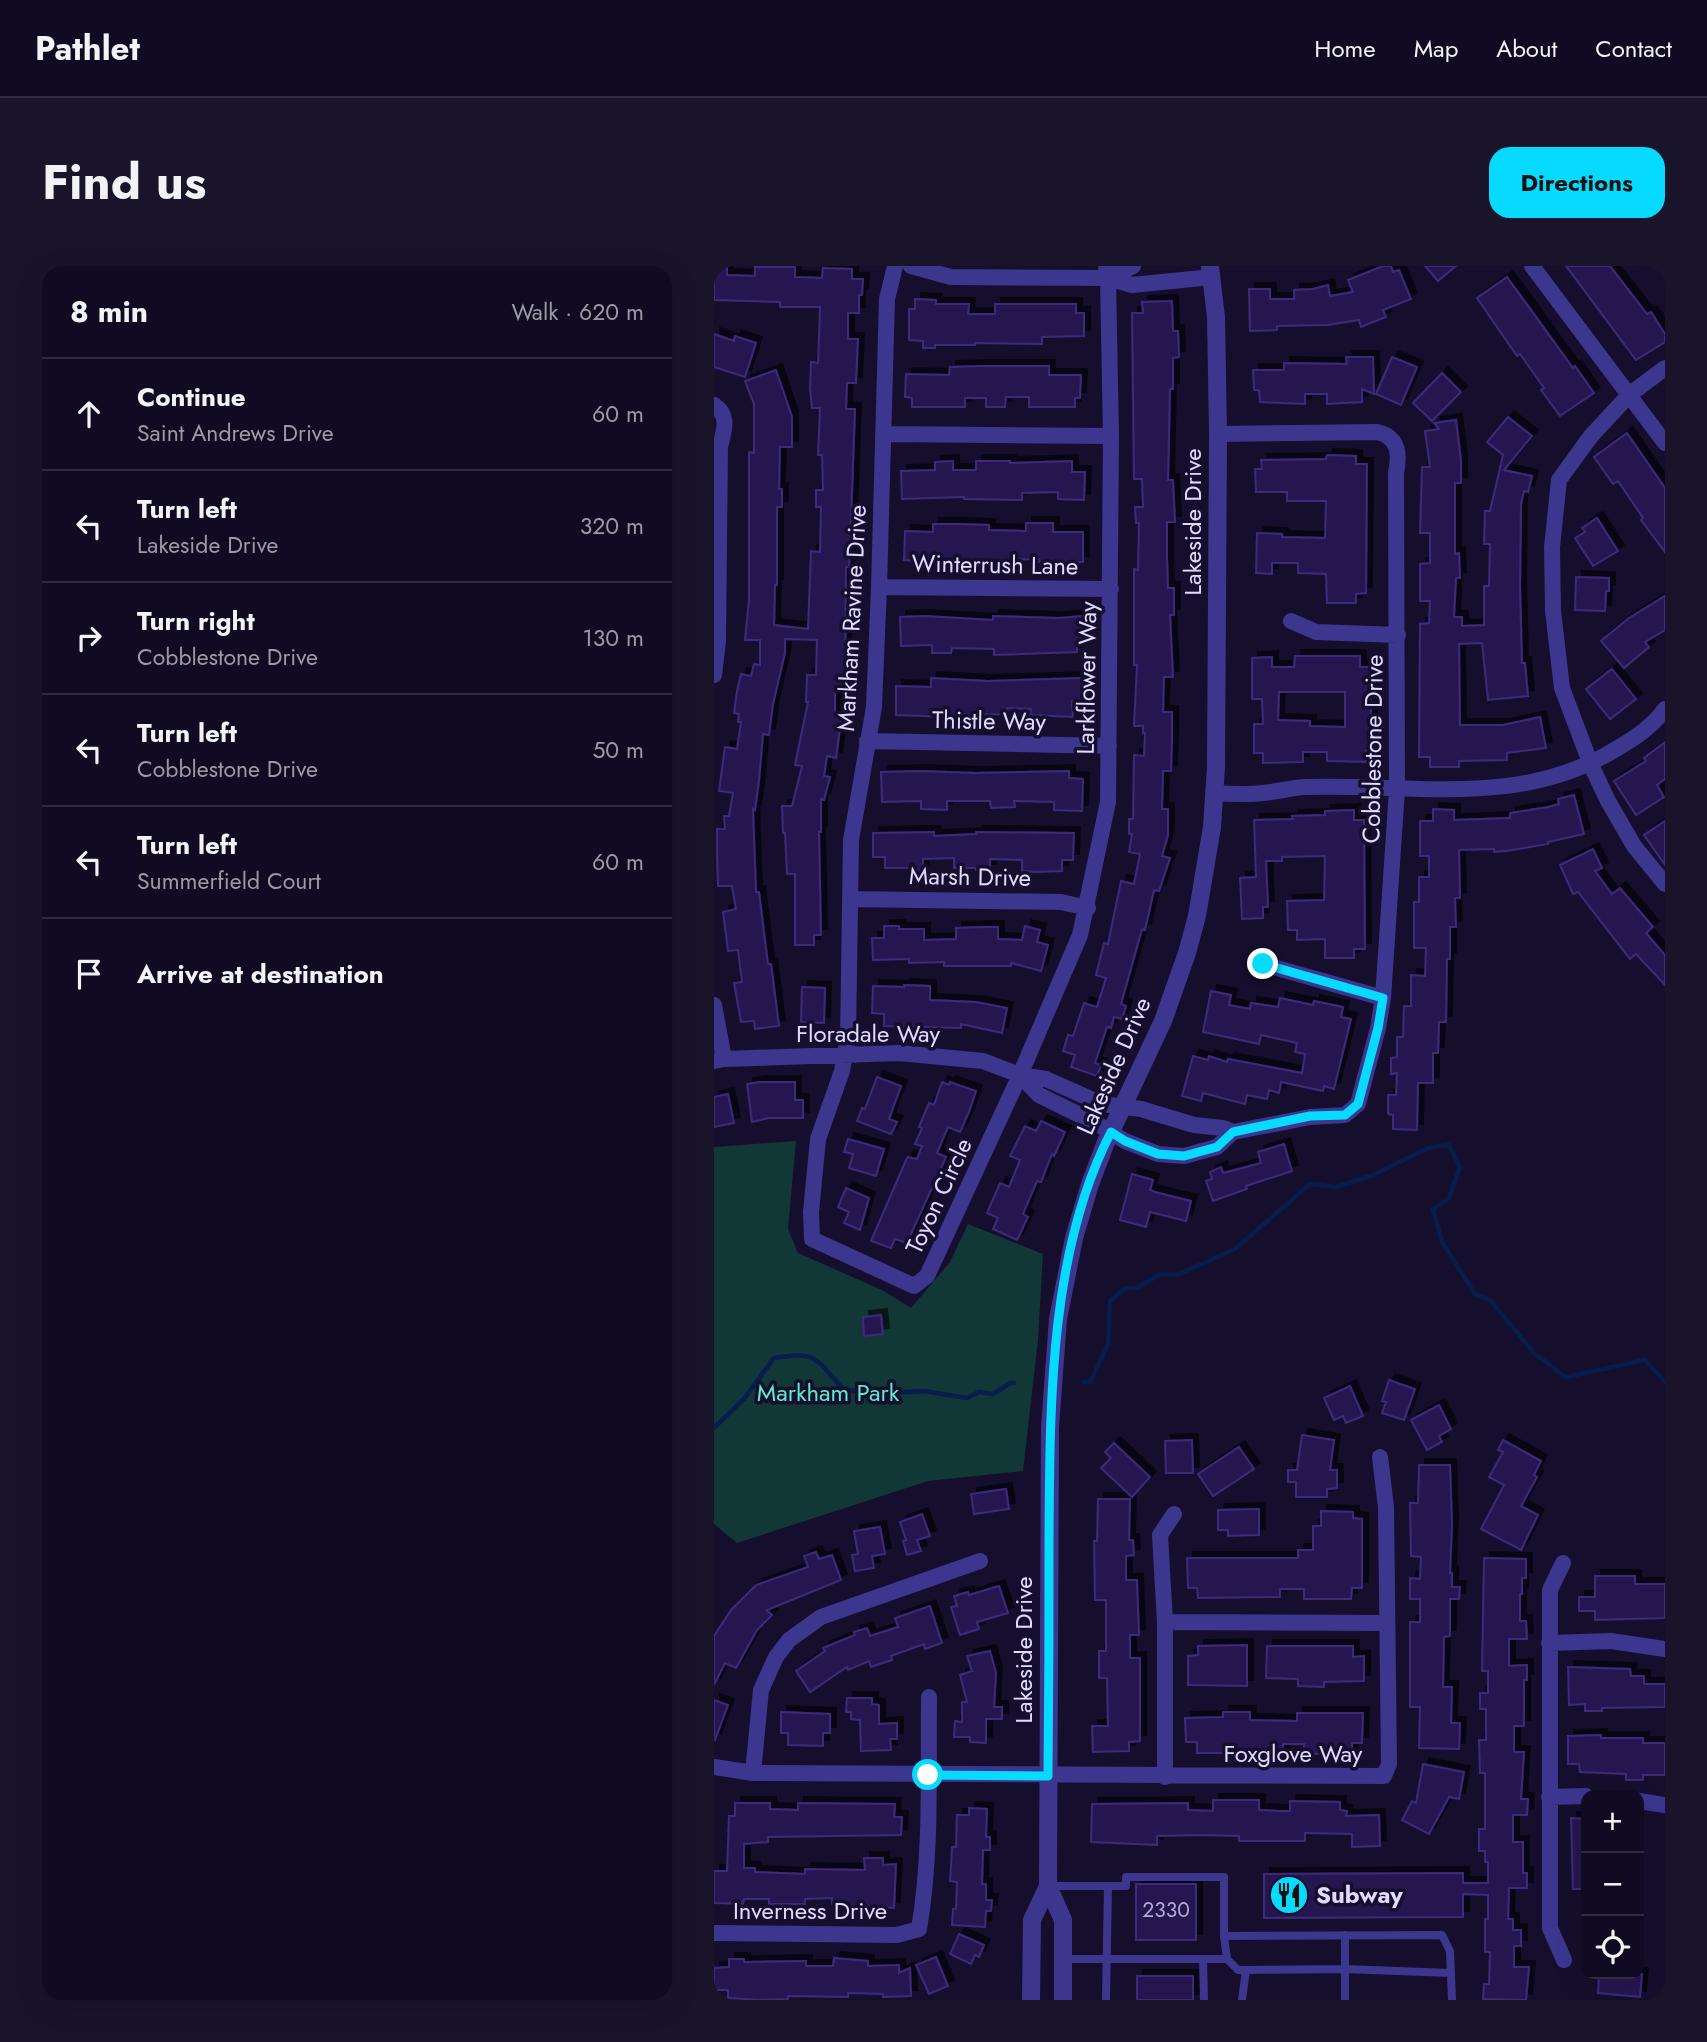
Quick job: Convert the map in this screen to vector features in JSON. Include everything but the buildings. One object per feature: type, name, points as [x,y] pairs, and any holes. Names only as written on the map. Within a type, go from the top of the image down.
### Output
[{"type":"street","name":"Markham Ravine Drive","points":[[845,1055],[848,1038],[853,818],[874,707],[880,587],[887,299],[895,266]]},
{"type":"street","points":[[911,266],[951,277],[1107,272],[1133,266]]},
{"type":"street","points":[[1532,266],[1665,443]]},
{"type":"street","points":[[1107,272],[1132,285],[1211,271]]},
{"type":"street","name":"Lakeside Drive","points":[[1063,2000],[1063,1920],[1048,1885],[1050,1426],[1058,1320],[1074,1238],[1084,1203],[1111,1132],[1163,1021],[1187,953],[1206,865],[1214,793],[1218,434],[1216,317],[1211,271]]},
{"type":"street","name":"Larkflower Way","points":[[1020,1075],[1080,935],[1088,908],[1108,802],[1111,436],[1107,272]]},
{"type":"street","points":[[1665,368],[1629,395],[1591,436],[1559,480],[1552,547],[1553,611],[1562,688],[1591,765],[1608,801],[1633,846],[1665,884]]},
{"type":"street","points":[[714,676],[718,640],[720,447],[726,422],[717,407]]},
{"type":"street","name":"Cobblestone Drive","points":[[1111,1132],[1125,1141],[1158,1154],[1184,1156],[1217,1147],[1233,1132],[1310,1116],[1345,1115],[1358,1104],[1383,998],[1397,789],[1396,474],[1399,457],[1393,440],[1386,434],[1377,432],[1218,434]]},
{"type":"street","points":[[884,434],[1111,436]]},
{"type":"street","name":"Winterrush Lane","points":[[880,587],[1111,589]]},
{"type":"street","points":[[1291,621],[1316,632],[1398,635]]},
{"type":"street","points":[[1214,793],[1261,794],[1303,787],[1485,789],[1520,786],[1558,777],[1591,765],[1656,723],[1665,709]]},
{"type":"street","name":"Thistle Way","points":[[867,741],[1109,746]]},
{"type":"street","name":"Marsh Drive","points":[[851,899],[1061,902],[1088,908]]},
{"type":"street","points":[[1263,964],[1383,998]]},
{"type":"street","points":[[714,1005],[719,1060]]},
{"type":"street","name":"Floradale Way","points":[[719,1060],[899,1053],[943,1056],[983,1061],[1020,1075],[1046,1079],[1102,1104],[1122,1108]]},
{"type":"street","name":"Toyon Circle","points":[[845,1055],[818,1139],[811,1212],[812,1239],[914,1286],[927,1276],[1020,1075]]},
{"type":"street","name":"Floradale Way","points":[[1020,1075],[1039,1095],[1111,1132]]},
{"type":"street","name":"Cobblestone Drive","points":[[1122,1108],[1141,1109],[1194,1125],[1223,1128],[1233,1132]]},
{"type":"street","points":[[1165,1622],[1386,1623],[1386,1507],[1380,1457]]},
{"type":"street","points":[[1165,1777],[1165,1622],[1160,1535],[1174,1514]]},
{"type":"street","points":[[753,1773],[761,1690],[776,1657],[789,1640],[821,1617],[980,1561]]},
{"type":"street","points":[[1563,1563],[1550,1590],[1549,1797],[1550,1928],[1564,1961]]},
{"type":"street","name":"Foxglove Way","points":[[714,1767],[753,1773],[1384,1776],[1389,1765],[1386,1623]]},
{"type":"street","points":[[1549,1643],[1611,1641],[1665,1649]]},
{"type":"street","points":[[928,1775],[929,1697]]},
{"type":"street","name":"Inverness Drive","points":[[714,1933],[897,1934],[919,1929],[925,1896],[930,1804],[928,1775]]},
{"type":"street","points":[[1549,1797],[1581,1796]]},
{"type":"street","points":[[1644,1802],[1665,1805]]},
{"type":"street","name":"Lakeside Drive","points":[[1031,2000],[1032,1920],[1048,1885]]},
{"type":"lane","points":[[1048,1885],[1126,1885],[1126,1877],[1224,1877],[1224,1936],[1227,1959],[1238,1970],[1345,1969],[1451,1973]]},
{"type":"lane","points":[[1106,2000],[1108,1885]]},
{"type":"lane","points":[[1224,1936],[1442,1936],[1450,1951],[1452,2000]]},
{"type":"lane","points":[[1345,1936],[1345,2000]]},
{"type":"lane","points":[[1063,1959],[1227,1959]]},
{"type":"lane","points":[[1203,1959],[1203,2000]]},
{"type":"lane","points":[[1242,2000],[1246,1970]]},
{"type":"green space","name":"Markham Park","points":[[796,1141],[788,1229],[798,1253],[882,1290],[911,1308],[950,1262],[968,1224],[1043,1254],[1038,1340],[1023,1471],[928,1481],[737,1543],[714,1524],[714,1147]]},
{"type":"waterway","points":[[1084,1382],[1090,1382],[1108,1345],[1110,1301],[1125,1288],[1137,1288],[1160,1274],[1177,1275],[1235,1249],[1310,1184],[1336,1187],[1373,1175],[1428,1148],[1449,1145],[1460,1167],[1449,1198],[1433,1209],[1442,1242],[1475,1294],[1490,1300],[1535,1354],[1566,1377],[1645,1360],[1665,1382]]},
{"type":"waterway","points":[[714,1428],[744,1399],[774,1358],[808,1356],[821,1364],[843,1389],[876,1394],[924,1391],[967,1398],[979,1392],[993,1394],[1014,1383]]},
{"type":"place","name":"Subway","points":[[1289,1895]]},
{"type":"route","points":[[928,1775],[1048,1776],[1050,1426],[1058,1320],[1074,1238],[1090,1184],[1111,1132],[1125,1141],[1158,1154],[1184,1156],[1217,1147],[1233,1132],[1310,1116],[1345,1115],[1358,1104],[1383,998],[1263,964]]}]
